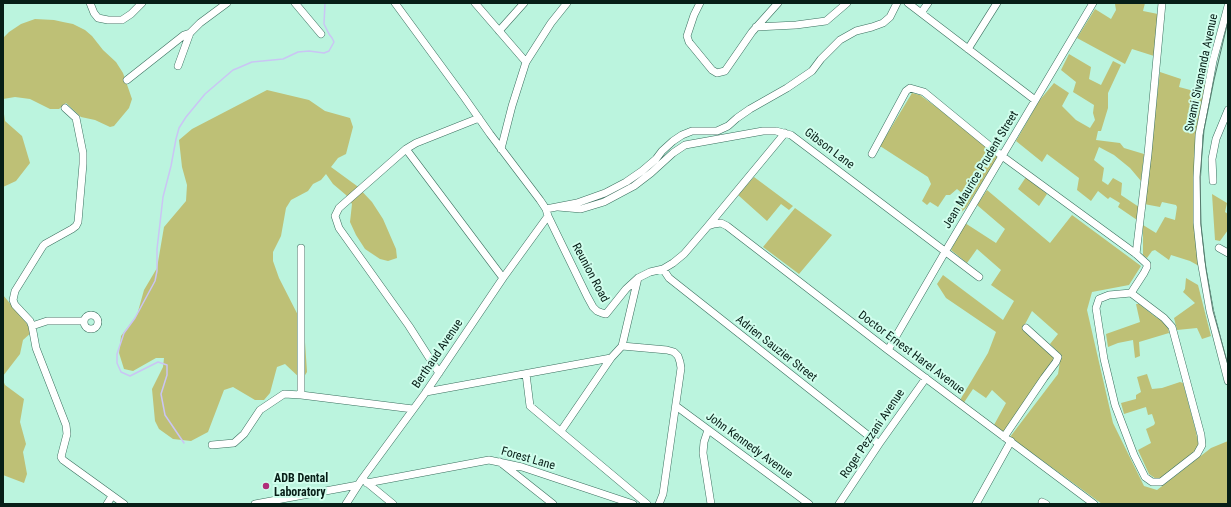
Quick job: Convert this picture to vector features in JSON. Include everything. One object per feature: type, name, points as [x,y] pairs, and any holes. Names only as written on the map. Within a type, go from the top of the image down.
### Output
[{"type":"street","points":[[90,3],[98,18],[108,20],[122,20],[131,14],[142,3]]},
{"type":"street","points":[[178,66],[190,33],[200,23],[227,3]]},
{"type":"street","points":[[295,3],[321,34]]},
{"type":"street","points":[[395,3],[547,212],[558,207],[577,203],[605,193],[626,182],[656,160],[662,151],[682,135],[692,131],[717,131],[728,126],[750,109],[787,88],[812,71],[821,58],[840,40],[856,31],[883,23],[890,17],[897,3]]},
{"type":"street","points":[[475,3],[526,62]]},
{"type":"street","points":[[499,31],[524,3]]},
{"type":"street","points":[[501,149],[512,106],[526,62],[551,23],[567,3]]},
{"type":"street","points":[[700,3],[687,36],[689,42],[712,70],[717,73],[725,71],[743,44],[778,3]]},
{"type":"street","points":[[756,28],[796,25],[826,20],[847,3]]},
{"type":"street","points":[[908,3],[1036,100]]},
{"type":"street","points":[[921,13],[928,3]]},
{"type":"street","points":[[968,49],[997,3]]},
{"type":"street","name":"Jean Maurice Prudent Street","points":[[888,350],[1093,3]]},
{"type":"street","points":[[1136,254],[1148,154],[1162,3]]},
{"type":"street","name":"Swami Sivananda Avenue","points":[[1228,6],[1213,61],[1200,135],[1197,184],[1197,223],[1205,290],[1228,381]]},
{"type":"street","points":[[127,80],[184,35],[190,33]]},
{"type":"street","points":[[872,154],[906,92],[910,88],[924,92],[1002,156],[1144,260],[1147,267],[1131,293]]},
{"type":"street","points":[[65,108],[76,118],[83,153],[78,222],[72,229],[43,246],[15,291],[13,300],[30,321],[36,348],[66,425],[67,434],[61,457],[63,460],[124,504]]},
{"type":"street","points":[[1213,181],[1212,160],[1216,139],[1225,125],[1228,110]]},
{"type":"street","points":[[439,373],[409,326],[339,228],[335,216],[339,208],[406,149],[416,143],[479,118]]},
{"type":"street","name":"Gibson Lane","points":[[558,207],[580,208],[604,202],[634,186],[673,153],[685,145],[763,131],[776,131],[791,135],[979,277]]},
{"type":"street","name":"Reunion Road","points":[[547,212],[593,307],[597,311],[606,314],[626,289],[638,278],[650,272],[663,269],[684,254],[711,225],[785,133]]},
{"type":"street","points":[[406,149],[503,278]]},
{"type":"street","name":"Berthaud Avenue","points":[[346,504],[426,392],[547,212]]},
{"type":"street","name":"Doctor Ernest Harel Avenue","points":[[711,225],[721,223],[727,226],[888,350],[1094,504]]},
{"type":"street","points":[[301,248],[301,395]]},
{"type":"street","points":[[1219,248],[1228,252]]},
{"type":"street","name":"Adrien Sauzier Street","points":[[663,269],[669,278],[879,444]]},
{"type":"street","points":[[561,431],[611,358],[622,346],[638,278]]},
{"type":"street","points":[[1131,293],[1164,318],[1172,328],[1201,435],[1202,445],[1196,454],[1161,482],[1152,482],[1145,477],[1134,455],[1115,405],[1104,359],[1096,308],[1099,300],[1109,295],[1131,293]]},
{"type":"street","points":[[32,326],[47,321],[84,321]]},
{"type":"street","points":[[1004,437],[1058,357],[1026,328]]},
{"type":"street","points":[[622,346],[667,350],[674,352],[678,356],[680,362],[681,368],[663,494],[659,504]]},
{"type":"street","points":[[426,392],[611,358]]},
{"type":"street","points":[[526,374],[530,406],[647,504]]},
{"type":"street","name":"Roger Pezzani Avenue","points":[[839,504],[926,378]]},
{"type":"street","points":[[212,445],[234,443],[244,434],[260,410],[284,394],[413,409]]},
{"type":"street","name":"John Kennedy Avenue","points":[[676,406],[809,504]]},
{"type":"street","points":[[708,430],[704,442],[703,453],[711,504]]},
{"type":"street","points":[[976,504],[1011,441]]},
{"type":"street","name":"Forest Lane","points":[[256,504],[489,460],[522,467],[633,504]]},
{"type":"street","points":[[498,461],[552,504]]},
{"type":"street","points":[[362,483],[393,504]]},
{"type":"street","points":[[107,504],[112,496]]},
{"type":"green space","points":[[1113,3],[1145,3],[1143,11],[1158,14],[1154,56],[1132,49],[1125,64],[1077,38],[1095,9],[1111,19],[1116,10],[1115,4]]},
{"type":"green space","points":[[35,19],[54,20],[73,24],[85,30],[116,62],[123,73],[132,99],[129,108],[114,126],[110,127],[95,120],[81,117],[66,103],[59,109],[50,109],[30,99],[15,97],[3,99],[3,38],[21,24]]},
{"type":"green space","points":[[1069,54],[1091,67],[1089,79],[1101,85],[1113,61],[1121,65],[1108,93],[1108,108],[1101,131],[1098,131],[1096,140],[1120,143],[1124,148],[1144,154],[1141,181],[1130,168],[1114,155],[1099,147],[1094,160],[1104,168],[1102,181],[1108,185],[1113,178],[1122,183],[1121,195],[1139,207],[1137,220],[1118,207],[1120,203],[1110,197],[1108,199],[1098,191],[1091,201],[1077,190],[1079,178],[1047,154],[1042,162],[1016,141],[1039,101],[1054,83],[1069,93],[1062,106],[1076,120],[1090,128],[1095,120],[1093,113],[1094,105],[1073,92],[1076,82],[1061,70]]},
{"type":"green space","points":[[1202,60],[1210,63],[1199,124],[1199,266],[1190,261],[1171,255],[1169,260],[1155,250],[1152,251],[1147,258],[1143,255],[1143,225],[1156,233],[1165,217],[1175,220],[1177,207],[1176,205],[1162,202],[1160,207],[1144,204],[1160,72],[1181,79],[1179,87],[1194,91]]},
{"type":"green space","points":[[267,90],[309,100],[325,111],[350,118],[353,127],[346,154],[338,158],[331,167],[357,186],[372,202],[383,219],[396,249],[397,258],[388,261],[380,259],[365,249],[350,222],[352,204],[346,195],[333,184],[326,174],[321,180],[313,184],[308,191],[291,200],[286,208],[281,236],[273,252],[273,261],[279,278],[304,327],[307,372],[302,380],[285,364],[277,367],[270,393],[264,400],[255,400],[233,387],[224,390],[208,432],[191,441],[173,439],[159,429],[155,421],[152,389],[163,367],[164,358],[156,358],[133,371],[124,369],[119,353],[121,336],[137,315],[144,290],[157,268],[164,227],[186,201],[187,185],[182,167],[179,140],[192,129]]},
{"type":"green space","points":[[912,93],[920,95],[966,129],[998,157],[966,208],[955,218],[951,216],[963,194],[957,189],[950,195],[946,195],[938,207],[930,202],[927,205],[922,201],[931,184],[928,177],[880,146]]},
{"type":"green space","points":[[3,107],[5,121],[22,136],[30,163],[16,181],[3,187]]},
{"type":"green space","points":[[754,177],[793,206],[789,210],[781,204],[767,221],[738,195]]},
{"type":"green space","points":[[1026,177],[1047,194],[1039,206],[1018,189]]},
{"type":"green space","points":[[987,190],[1050,243],[1072,215],[1141,266],[1129,285],[1092,292],[1087,310],[1113,423],[1144,486],[1157,490],[1211,448],[1228,441],[1228,504],[1102,504],[1010,437],[1058,374],[1061,355],[1050,344],[1058,334],[1032,311],[1023,328],[1055,358],[1004,434],[994,425],[1006,403],[992,390],[986,398],[973,389],[963,404],[960,400],[988,353],[996,332],[946,298],[937,284],[943,275],[1003,320],[1014,301],[991,285],[1001,270],[977,249],[967,263],[951,250],[965,223],[996,243],[1005,229],[977,205]]},
{"type":"green space","points":[[1212,194],[1227,203],[1225,212],[1228,214],[1228,230],[1220,241],[1215,240]]},
{"type":"green space","points":[[795,208],[832,235],[799,274],[763,247]]},
{"type":"green space","points":[[1186,278],[1198,285],[1211,336],[1202,339],[1197,328],[1177,330],[1174,318],[1195,303],[1183,292],[1185,289]]},
{"type":"green space","points":[[3,295],[33,331],[23,340],[20,354],[3,376]]},
{"type":"green space","points":[[1136,304],[1139,304],[1157,318],[1161,319],[1168,327],[1169,333],[1139,342],[1140,356],[1135,358],[1133,340],[1108,347],[1106,334],[1140,322]]},
{"type":"green space","points":[[1147,374],[1152,389],[1162,388],[1180,382],[1183,383],[1199,447],[1179,466],[1161,478],[1156,479],[1149,474],[1138,450],[1151,443],[1146,429],[1155,423],[1152,414],[1148,415],[1146,407],[1124,414],[1121,403],[1136,399],[1136,395],[1141,392],[1137,377]]},
{"type":"green space","points":[[3,380],[5,385],[24,399],[20,422],[26,444],[23,452],[27,474],[24,483],[3,475]]},
{"type":"waterway","points":[[184,443],[165,415],[161,394],[167,375],[167,365],[158,362],[130,376],[121,372],[117,363],[117,354],[124,333],[135,318],[155,281],[163,197],[179,128],[205,94],[233,70],[252,62],[283,59],[298,52],[309,51],[324,53],[329,51],[334,42],[324,24],[325,3]]},
{"type":"tram line","points":[[1228,21],[1204,130],[1200,177],[1201,225],[1206,269],[1213,311],[1228,365]]},
{"type":"place","name":"ADB Dental Laboratory","points":[[266,486]]}]
